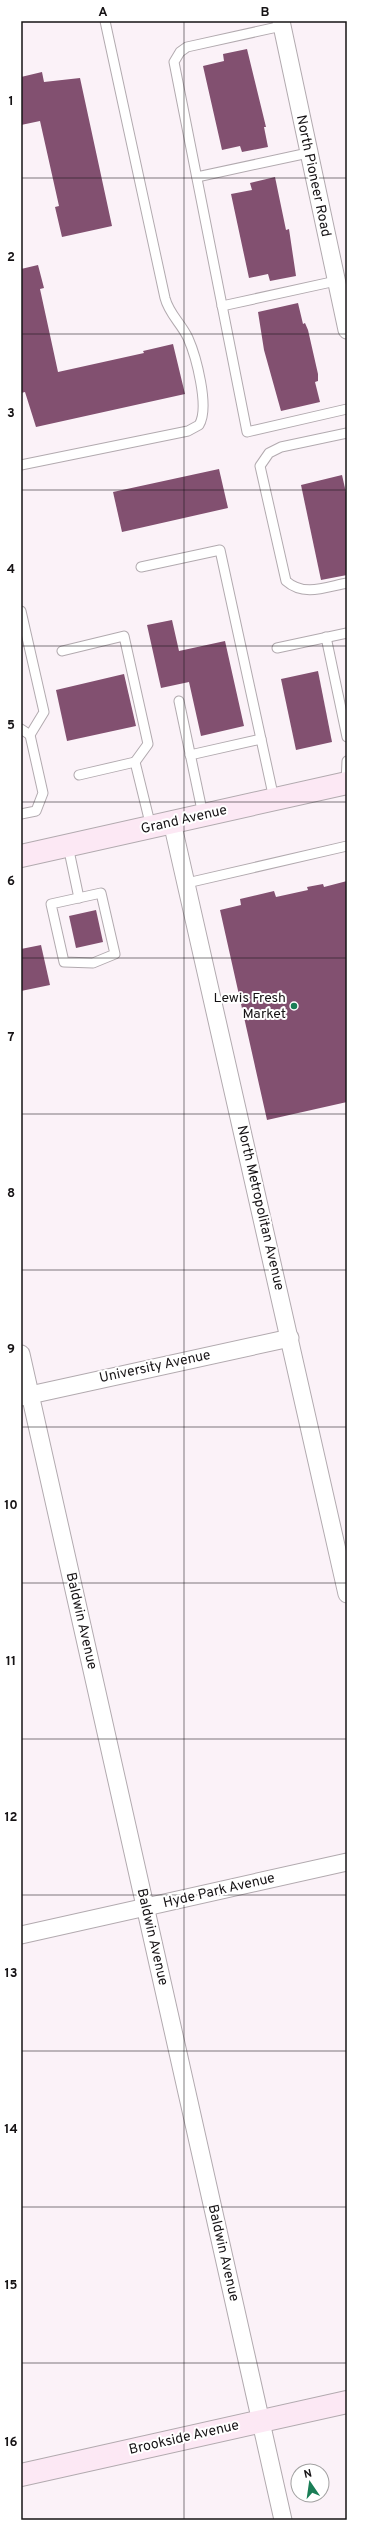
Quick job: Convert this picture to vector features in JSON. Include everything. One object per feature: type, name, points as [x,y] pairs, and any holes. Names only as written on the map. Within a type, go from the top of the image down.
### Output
[{"type":"main road","name":"Grand Avenue","points":[[21,856],[347,783]]},
{"type":"main road","name":"Brookside Avenue","points":[[21,2475],[347,2402]]},
{"type":"street","name":"North Pioneer Road","points":[[281,24],[308,153],[339,258],[336,281],[347,330]]},
{"type":"street","name":"North Metropolitan Avenue","points":[[172,822],[347,1594]]},
{"type":"street","name":"University Avenue","points":[[26,1396],[290,1338]]},
{"type":"street","name":"Baldwin Avenue","points":[[21,1354],[26,1396],[145,1907],[283,2520]]},
{"type":"street","name":"Hyde Park Avenue","points":[[21,1935],[347,1862]]},
{"type":"lane","points":[[21,465],[188,431],[199,425],[204,412],[190,345],[184,331],[168,309],[164,298],[104,21]]},
{"type":"lane","points":[[281,24],[187,48],[180,52],[174,62],[247,432],[347,409]]},
{"type":"lane","points":[[197,177],[308,153]]},
{"type":"lane","points":[[222,306],[336,281]]},
{"type":"lane","points":[[347,432],[281,447],[269,453],[260,466],[286,581],[294,589],[307,591],[347,583]]},
{"type":"lane","points":[[140,568],[220,550],[274,799]]},
{"type":"lane","points":[[21,611],[44,712],[30,735]]},
{"type":"lane","points":[[277,648],[347,632]]},
{"type":"lane","points":[[62,651],[124,636],[148,744],[135,762],[78,775]]},
{"type":"lane","points":[[326,637],[347,737]]},
{"type":"lane","points":[[179,702],[204,815]]},
{"type":"lane","points":[[21,729],[30,735],[43,793],[36,811],[21,814]]},
{"type":"lane","points":[[190,755],[261,740]]},
{"type":"lane","points":[[347,761],[347,783]]},
{"type":"lane","points":[[135,762],[151,827]]},
{"type":"lane","points":[[68,846],[79,898]]},
{"type":"lane","points":[[187,883],[347,846]]},
{"type":"lane","points":[[101,893],[115,954],[93,963],[64,962],[51,904],[79,898],[101,893]]},
{"type":"building","points":[[247,49],[266,127],[264,127],[268,147],[242,152],[240,146],[222,150],[203,66],[224,61],[223,54]]},
{"type":"building","points":[[42,72],[44,82],[80,78],[112,226],[62,237],[55,207],[59,206],[40,121],[21,125],[21,77]]},
{"type":"building","points":[[275,177],[286,230],[289,229],[296,276],[270,281],[268,274],[249,278],[231,194],[252,190],[250,183]]},
{"type":"building","points":[[38,265],[44,288],[40,289],[58,372],[144,353],[143,351],[173,344],[185,394],[36,427],[25,392],[21,393],[21,269]]},
{"type":"building","points":[[298,303],[303,324],[305,323],[308,330],[318,374],[318,381],[315,382],[320,402],[281,411],[264,350],[258,312]]},
{"type":"building","points":[[219,469],[228,508],[122,532],[113,492]]},
{"type":"building","points":[[342,475],[347,497],[347,575],[321,580],[301,485]]},
{"type":"building","points":[[172,620],[179,651],[225,641],[244,726],[201,736],[189,682],[161,688],[147,625]]},
{"type":"building","points":[[318,671],[332,742],[296,750],[281,679]]},
{"type":"building","points":[[124,674],[136,726],[67,741],[56,690]]},
{"type":"building","name":"Lewis Fresh Market","points":[[347,881],[347,1102],[267,1120],[220,910],[241,905],[240,899],[274,891],[276,897],[308,890],[307,887],[323,884],[324,887]]},
{"type":"building","points":[[96,910],[103,942],[76,948],[69,916]]},
{"type":"building","points":[[41,945],[50,985],[21,991],[21,949]]},
{"type":"place","name":"Lewis Fresh Market","points":[[294,1006]]}]
